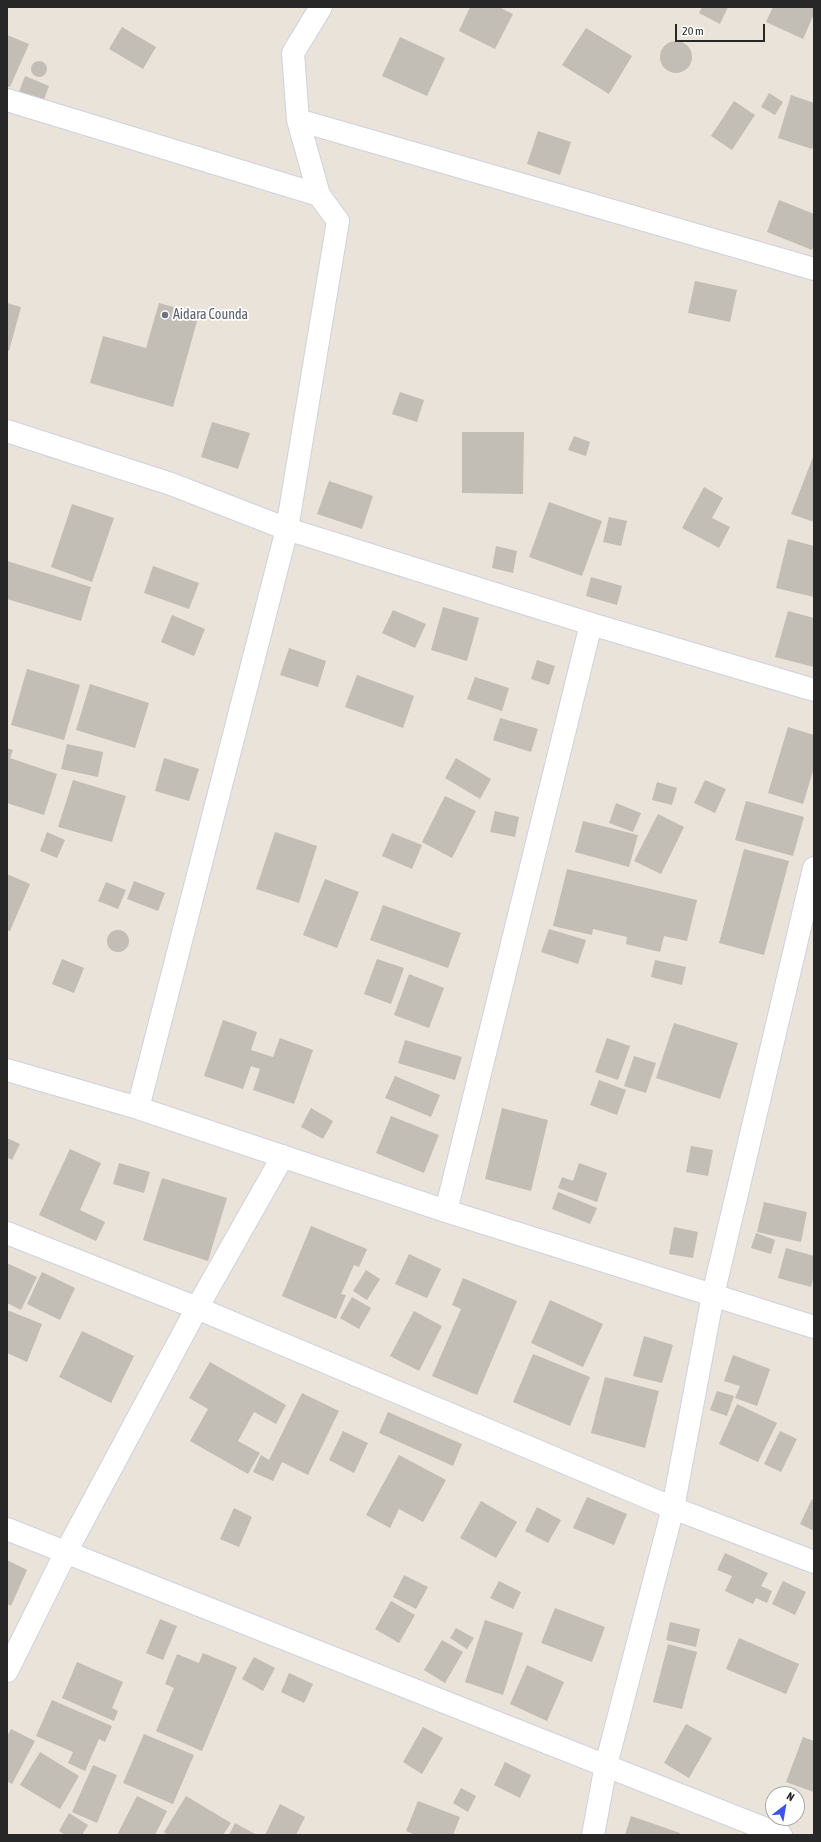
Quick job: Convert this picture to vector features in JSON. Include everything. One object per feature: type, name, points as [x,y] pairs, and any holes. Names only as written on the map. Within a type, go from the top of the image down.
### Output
[{"type":"street","points":[[138,1108],[287,529],[338,221],[319,195],[298,120],[292,53],[320,7]]},
{"type":"street","points":[[7,100],[319,195]]},
{"type":"street","points":[[298,120],[814,269]]},
{"type":"street","points":[[7,431],[171,484],[287,529],[591,624],[814,690]]},
{"type":"street","points":[[446,1211],[591,624]]},
{"type":"street","points":[[593,1835],[606,1765],[673,1508],[713,1295],[814,868]]},
{"type":"street","points":[[7,1070],[138,1108],[446,1211],[814,1327]]},
{"type":"street","points":[[7,1671],[66,1552],[197,1308],[283,1156]]},
{"type":"street","points":[[7,1233],[197,1308],[673,1508],[814,1562]]},
{"type":"street","points":[[7,1529],[781,1835]]},
{"type":"building","points":[[470,7],[499,7],[513,14],[495,49],[459,31]]},
{"type":"building","points":[[702,7],[728,7],[720,24],[699,13]]},
{"type":"building","points":[[773,7],[814,7],[814,14],[803,39],[766,22]]},
{"type":"building","points":[[122,27],[156,47],[143,69],[109,49]]},
{"type":"building","points":[[586,28],[632,56],[609,94],[562,65]]},
{"type":"building","points":[[7,35],[29,44],[10,87],[7,86]]},
{"type":"building","points":[[400,37],[445,58],[427,96],[382,76]]},
{"type":"building","points":[[673,41],[679,41],[689,48],[692,57],[691,63],[685,70],[679,73],[673,73],[663,66],[660,60],[660,54],[667,44]]},
{"type":"building","points":[[36,61],[42,61],[47,66],[45,75],[42,77],[36,77],[31,72],[31,66]]},
{"type":"building","points":[[25,76],[49,86],[43,102],[19,92]]},
{"type":"building","points":[[769,93],[783,102],[775,115],[761,107]]},
{"type":"building","points":[[791,95],[814,103],[814,143],[812,149],[778,138]]},
{"type":"building","points":[[734,101],[755,115],[732,150],[711,136]]},
{"type":"building","points":[[538,131],[571,142],[560,175],[527,164]]},
{"type":"building","points":[[779,200],[814,214],[814,244],[812,250],[767,232]]},
{"type":"building","points":[[695,281],[737,290],[730,322],[688,313]]},
{"type":"building","points":[[7,303],[21,307],[9,351],[7,350]]},
{"type":"building","points":[[159,303],[199,314],[173,407],[90,383],[103,336],[146,348]]},
{"type":"building","points":[[400,392],[424,400],[417,422],[392,414]]},
{"type":"building","points":[[212,422],[250,433],[238,469],[201,457]]},
{"type":"building","points":[[462,432],[524,432],[523,494],[462,493]]},
{"type":"building","points":[[574,436],[590,442],[586,456],[568,450]]},
{"type":"building","points":[[814,457],[814,522],[791,514]]},
{"type":"building","points":[[329,481],[373,496],[362,529],[317,514]]},
{"type":"building","points":[[704,487],[723,498],[712,518],[730,527],[719,548],[682,528]]},
{"type":"building","points":[[549,502],[602,521],[582,576],[529,557]]},
{"type":"building","points":[[72,504],[114,518],[92,582],[51,567]]},
{"type":"building","points":[[609,517],[627,521],[621,546],[603,542]]},
{"type":"building","points":[[788,539],[814,546],[814,597],[776,588]]},
{"type":"building","points":[[496,546],[517,551],[513,573],[492,568]]},
{"type":"building","points":[[7,561],[91,587],[81,621],[7,599]]},
{"type":"building","points":[[153,566],[199,583],[189,609],[144,593]]},
{"type":"building","points":[[591,577],[622,586],[617,605],[586,596]]},
{"type":"building","points":[[443,607],[479,618],[467,661],[431,650]]},
{"type":"building","points":[[393,610],[426,624],[415,648],[382,633]]},
{"type":"building","points":[[788,611],[814,618],[814,667],[775,657]]},
{"type":"building","points":[[172,615],[205,629],[194,656],[161,642]]},
{"type":"building","points":[[289,648],[326,661],[318,687],[280,675]]},
{"type":"building","points":[[537,660],[555,666],[549,685],[531,679]]},
{"type":"building","points":[[27,669],[80,685],[64,740],[11,725]]},
{"type":"building","points":[[357,675],[414,696],[403,728],[345,707]]},
{"type":"building","points":[[475,677],[509,688],[502,711],[467,699]]},
{"type":"building","points":[[90,684],[149,703],[135,748],[76,730]]},
{"type":"building","points":[[500,718],[538,729],[531,752],[493,740]]},
{"type":"building","points":[[788,727],[814,735],[814,768],[803,804],[768,793]]},
{"type":"building","points":[[67,744],[103,752],[98,777],[61,769]]},
{"type":"building","points":[[7,748],[13,750],[10,758],[57,774],[44,815],[7,803]]},
{"type":"building","points":[[164,758],[199,769],[189,801],[155,791]]},
{"type":"building","points":[[456,758],[491,779],[480,799],[445,778]]},
{"type":"building","points":[[73,780],[126,796],[112,842],[58,827]]},
{"type":"building","points":[[705,780],[726,789],[715,813],[694,803]]},
{"type":"building","points":[[657,782],[677,788],[672,805],[652,800]]},
{"type":"building","points":[[445,796],[476,811],[452,858],[422,842]]},
{"type":"building","points":[[746,801],[804,817],[793,856],[735,840]]},
{"type":"building","points":[[616,803],[641,813],[633,832],[609,823]]},
{"type":"building","points":[[495,811],[519,817],[515,837],[490,832]]},
{"type":"building","points":[[658,814],[684,827],[661,874],[634,861]]},
{"type":"building","points":[[583,821],[638,835],[629,867],[575,852]]},
{"type":"building","points":[[47,832],[65,840],[57,858],[40,851]]},
{"type":"building","points":[[275,832],[317,846],[299,903],[256,889]]},
{"type":"building","points":[[392,833],[422,845],[412,869],[382,856]]},
{"type":"building","points":[[744,849],[789,861],[764,955],[719,943]]},
{"type":"building","points":[[567,869],[697,900],[687,941],[664,936],[660,952],[626,944],[627,937],[593,929],[592,935],[553,926]]},
{"type":"building","points":[[7,874],[30,884],[10,931],[7,930]]},
{"type":"building","points":[[325,879],[359,892],[337,948],[303,935]]},
{"type":"building","points":[[134,881],[165,893],[158,911],[127,899]]},
{"type":"building","points":[[106,882],[126,890],[118,909],[98,901]]},
{"type":"building","points":[[383,905],[461,933],[448,968],[370,940]]},
{"type":"building","points":[[549,929],[586,940],[578,964],[541,952]]},
{"type":"building","points":[[114,930],[122,930],[129,937],[129,945],[122,952],[114,952],[107,945],[107,937]]},
{"type":"building","points":[[62,959],[84,968],[74,993],[52,984]]},
{"type":"building","points":[[377,959],[404,968],[391,1004],[364,994]]},
{"type":"building","points":[[655,960],[686,967],[682,985],[651,977]]},
{"type":"building","points":[[409,974],[444,988],[429,1028],[394,1015]]},
{"type":"building","points":[[223,1020],[257,1032],[251,1050],[273,1057],[280,1038],[313,1050],[294,1104],[253,1090],[260,1069],[251,1066],[243,1089],[204,1076]]},
{"type":"building","points":[[674,1023],[738,1043],[720,1099],[656,1078]]},
{"type":"building","points":[[607,1038],[630,1046],[618,1080],[595,1072]]},
{"type":"building","points":[[405,1040],[462,1057],[455,1080],[398,1063]]},
{"type":"building","points":[[634,1056],[656,1063],[646,1093],[624,1086]]},
{"type":"building","points":[[395,1076],[440,1095],[431,1117],[385,1098]]},
{"type":"building","points":[[599,1080],[626,1090],[617,1115],[590,1105]]},
{"type":"building","points":[[311,1108],[333,1121],[323,1139],[301,1127]]},
{"type":"building","points":[[502,1108],[548,1120],[531,1191],[485,1179]]},
{"type":"building","points":[[391,1116],[439,1135],[424,1173],[376,1153]]},
{"type":"building","points":[[7,1138],[20,1144],[12,1160],[7,1157]]},
{"type":"building","points":[[691,1146],[713,1150],[708,1176],[686,1172]]},
{"type":"building","points":[[70,1149],[101,1163],[80,1210],[105,1222],[96,1241],[39,1215]]},
{"type":"building","points":[[119,1163],[150,1172],[144,1193],[113,1184]]},
{"type":"building","points":[[579,1163],[607,1173],[597,1202],[558,1188],[562,1177],[573,1181]]},
{"type":"building","points":[[162,1178],[227,1198],[208,1261],[143,1240]]},
{"type":"building","points":[[558,1192],[597,1208],[590,1224],[552,1209]]},
{"type":"building","points":[[764,1202],[807,1212],[801,1242],[757,1232]]},
{"type":"building","points":[[311,1226],[367,1249],[359,1267],[354,1265],[341,1294],[346,1295],[336,1319],[282,1296]]},
{"type":"building","points":[[674,1227],[698,1232],[693,1258],[669,1254]]},
{"type":"building","points":[[756,1233],[775,1240],[771,1254],[751,1248]]},
{"type":"building","points":[[786,1248],[814,1256],[814,1275],[811,1287],[778,1278]]},
{"type":"building","points":[[409,1254],[441,1269],[427,1298],[395,1284]]},
{"type":"building","points":[[7,1263],[37,1277],[21,1310],[7,1303]]},
{"type":"building","points":[[366,1270],[380,1279],[367,1300],[353,1291]]},
{"type":"building","points":[[42,1272],[75,1288],[60,1320],[27,1304]]},
{"type":"building","points":[[463,1278],[517,1301],[477,1395],[432,1376],[461,1309],[452,1305]]},
{"type":"building","points":[[352,1297],[371,1308],[359,1329],[340,1318]]},
{"type":"building","points":[[550,1300],[603,1324],[583,1367],[531,1343]]},
{"type":"building","points":[[7,1310],[42,1324],[27,1362],[7,1353]]},
{"type":"building","points":[[414,1311],[442,1326],[419,1371],[390,1356]]},
{"type":"building","points":[[82,1331],[134,1356],[111,1403],[59,1377]]},
{"type":"building","points":[[644,1336],[673,1345],[662,1383],[633,1376]]},
{"type":"building","points":[[533,1354],[590,1377],[570,1426],[513,1402]]},
{"type":"building","points":[[733,1355],[770,1369],[757,1406],[735,1398],[740,1386],[724,1381]]},
{"type":"building","points":[[210,1362],[286,1405],[276,1424],[254,1412],[238,1441],[260,1453],[248,1474],[190,1441],[208,1409],[189,1398]]},
{"type":"building","points":[[605,1377],[659,1391],[645,1448],[591,1433]]},
{"type":"building","points":[[717,1391],[734,1396],[727,1416],[710,1410]]},
{"type":"building","points":[[302,1393],[339,1411],[308,1475],[282,1462],[273,1481],[253,1472],[261,1455],[269,1460]]},
{"type":"building","points":[[737,1404],[777,1423],[758,1462],[719,1444]]},
{"type":"building","points":[[388,1412],[462,1444],[453,1466],[379,1433]]},
{"type":"building","points":[[343,1431],[368,1443],[354,1473],[329,1460]]},
{"type":"building","points":[[780,1431],[797,1439],[781,1472],[764,1464]]},
{"type":"building","points":[[399,1455],[446,1480],[423,1522],[399,1509],[390,1528],[366,1515]]},
{"type":"building","points":[[587,1497],[627,1514],[614,1545],[573,1528]]},
{"type":"building","points":[[812,1499],[814,1500],[814,1531],[800,1524]]},
{"type":"building","points":[[481,1501],[517,1522],[496,1558],[460,1538]]},
{"type":"building","points":[[537,1507],[561,1520],[548,1543],[525,1531]]},
{"type":"building","points":[[234,1508],[252,1517],[239,1547],[220,1539]]},
{"type":"building","points":[[725,1553],[768,1573],[761,1586],[772,1591],[767,1603],[756,1598],[753,1604],[725,1591],[732,1576],[717,1570]]},
{"type":"building","points":[[7,1560],[27,1570],[11,1606],[7,1604]]},
{"type":"building","points":[[404,1575],[428,1587],[416,1609],[393,1597]]},
{"type":"building","points":[[499,1581],[521,1592],[513,1609],[490,1598]]},
{"type":"building","points":[[783,1581],[806,1592],[795,1615],[772,1604]]},
{"type":"building","points":[[391,1601],[415,1615],[399,1643],[375,1629]]},
{"type":"building","points":[[555,1608],[605,1627],[592,1662],[541,1643]]},
{"type":"building","points":[[160,1619],[177,1626],[163,1660],[146,1653]]},
{"type":"building","points":[[485,1620],[523,1633],[503,1695],[465,1682]]},
{"type":"building","points":[[670,1622],[700,1629],[696,1647],[666,1640]]},
{"type":"building","points":[[456,1628],[474,1638],[467,1649],[450,1638]]},
{"type":"building","points":[[739,1638],[799,1664],[786,1694],[726,1669]]},
{"type":"building","points":[[442,1640],[463,1652],[445,1683],[424,1670]]},
{"type":"building","points":[[668,1644],[697,1652],[682,1709],[653,1702]]},
{"type":"building","points":[[203,1653],[237,1667],[202,1751],[156,1731],[174,1688],[165,1684],[177,1654],[199,1663]]},
{"type":"building","points":[[254,1657],[275,1668],[263,1691],[242,1679]]},
{"type":"building","points":[[77,1662],[123,1682],[112,1708],[118,1711],[114,1721],[62,1698]]},
{"type":"building","points":[[527,1665],[564,1682],[547,1721],[510,1704]]},
{"type":"building","points":[[289,1673],[313,1684],[304,1703],[281,1692]]},
{"type":"building","points":[[52,1700],[112,1726],[105,1742],[99,1739],[85,1771],[68,1763],[73,1752],[36,1736]]},
{"type":"building","points":[[686,1724],[712,1738],[689,1778],[664,1763]]},
{"type":"building","points":[[423,1727],[443,1738],[422,1774],[403,1762]]},
{"type":"building","points":[[11,1729],[35,1741],[12,1784],[7,1781],[7,1736]]},
{"type":"building","points":[[144,1734],[194,1755],[173,1804],[123,1783]]},
{"type":"building","points":[[803,1737],[814,1741],[814,1792],[805,1789],[805,1786],[797,1786],[786,1782]]},
{"type":"building","points":[[40,1752],[79,1776],[60,1809],[20,1785]]},
{"type":"building","points":[[505,1762],[531,1775],[520,1798],[494,1785]]},
{"type":"building","points":[[93,1765],[117,1775],[97,1823],[72,1812]]},
{"type":"building","points":[[461,1788],[476,1796],[468,1812],[453,1803]]},
{"type":"building","points":[[137,1796],[167,1811],[155,1835],[117,1835]]},
{"type":"building","points":[[186,1796],[231,1823],[223,1835],[168,1835],[164,1832]]},
{"type":"building","points":[[418,1801],[460,1817],[453,1835],[416,1835],[406,1831]]},
{"type":"building","points":[[280,1804],[305,1817],[296,1835],[265,1835]]},
{"type":"building","points":[[69,1813],[88,1825],[82,1835],[65,1835],[59,1831]]},
{"type":"building","points":[[631,1816],[680,1833],[679,1835],[625,1835]]},
{"type":"building","points":[[235,1823],[257,1835],[229,1835]]},
{"type":"place","name":"Aidara Counda","points":[[165,315]]}]
